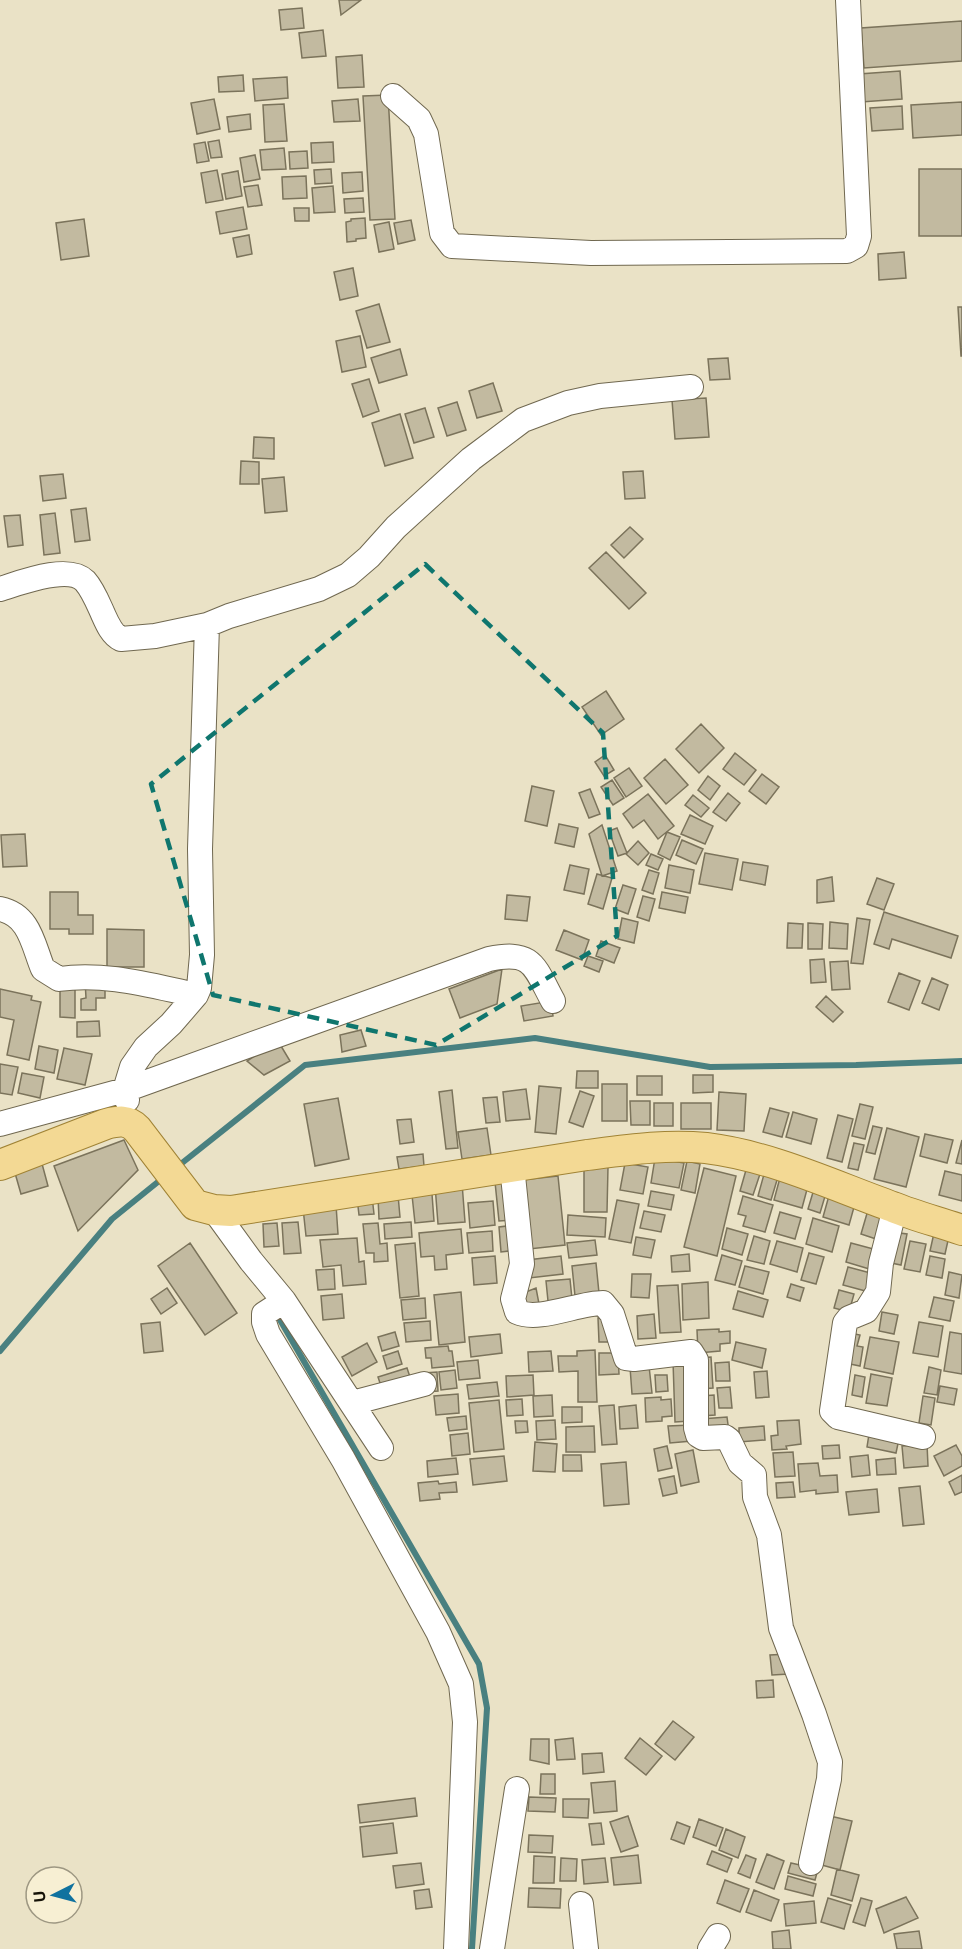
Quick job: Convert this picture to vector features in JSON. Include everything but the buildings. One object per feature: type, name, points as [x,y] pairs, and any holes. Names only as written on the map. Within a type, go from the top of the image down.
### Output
[{"type":"main road","points":[[0,1165],[106,1124],[124,1121],[135,1127],[204,1208],[241,1210],[512,1166],[634,1149],[706,1148],[758,1159],[806,1174],[895,1208],[962,1230]]},
{"type":"street","points":[[393,96],[419,119],[426,134],[442,233],[452,246],[591,253],[849,250],[858,243],[859,236],[848,0]]},
{"type":"street","points":[[0,589],[48,576],[71,574],[78,576],[86,582],[114,634],[121,639],[155,636],[207,626],[229,616],[319,589],[348,575],[364,562],[396,527],[471,459],[524,420],[568,403],[600,396],[691,387]]},
{"type":"street","points":[[135,1127],[125,1090],[132,1067],[146,1047],[196,995],[199,988],[202,956],[200,849],[207,626]]},
{"type":"street","points":[[0,909],[9,911],[24,922],[43,969],[59,979],[75,977],[122,980],[196,995]]},
{"type":"street","points":[[0,1124],[125,1090],[499,957],[516,956],[527,961],[536,970],[553,1001]]},
{"type":"street","points":[[512,1166],[522,1264],[513,1299],[517,1312],[523,1315],[540,1314],[603,1303],[612,1314],[626,1358],[692,1352],[696,1360],[696,1428],[698,1435],[703,1438],[727,1438],[740,1462],[754,1475],[755,1497],[768,1535],[781,1628],[830,1762],[829,1779],[811,1863]]},
{"type":"street","points":[[204,1208],[251,1261],[276,1306],[320,1357],[381,1448]]},
{"type":"street","points":[[895,1208],[881,1263],[878,1292],[866,1311],[849,1318],[844,1323],[832,1411],[838,1417],[923,1437]]},
{"type":"street","points":[[276,1306],[264,1322],[268,1335],[343,1459],[438,1632],[461,1684],[465,1722],[456,1949]]},
{"type":"street","points":[[352,1403],[424,1384]]},
{"type":"street","points":[[492,1949],[517,1789]]},
{"type":"street","points":[[581,1904],[586,1949]]},
{"type":"highlighted area","points":[[425,564],[603,733],[617,936],[436,1045],[213,995],[151,784]]},
{"type":"waterway","points":[[177,1167],[305,1065],[535,1038],[710,1067],[962,1061]]},
{"type":"waterway","points":[[0,1351],[112,1219],[164,1177]]},
{"type":"waterway","points":[[276,1313],[479,1664],[487,1708],[472,1949]]}]
